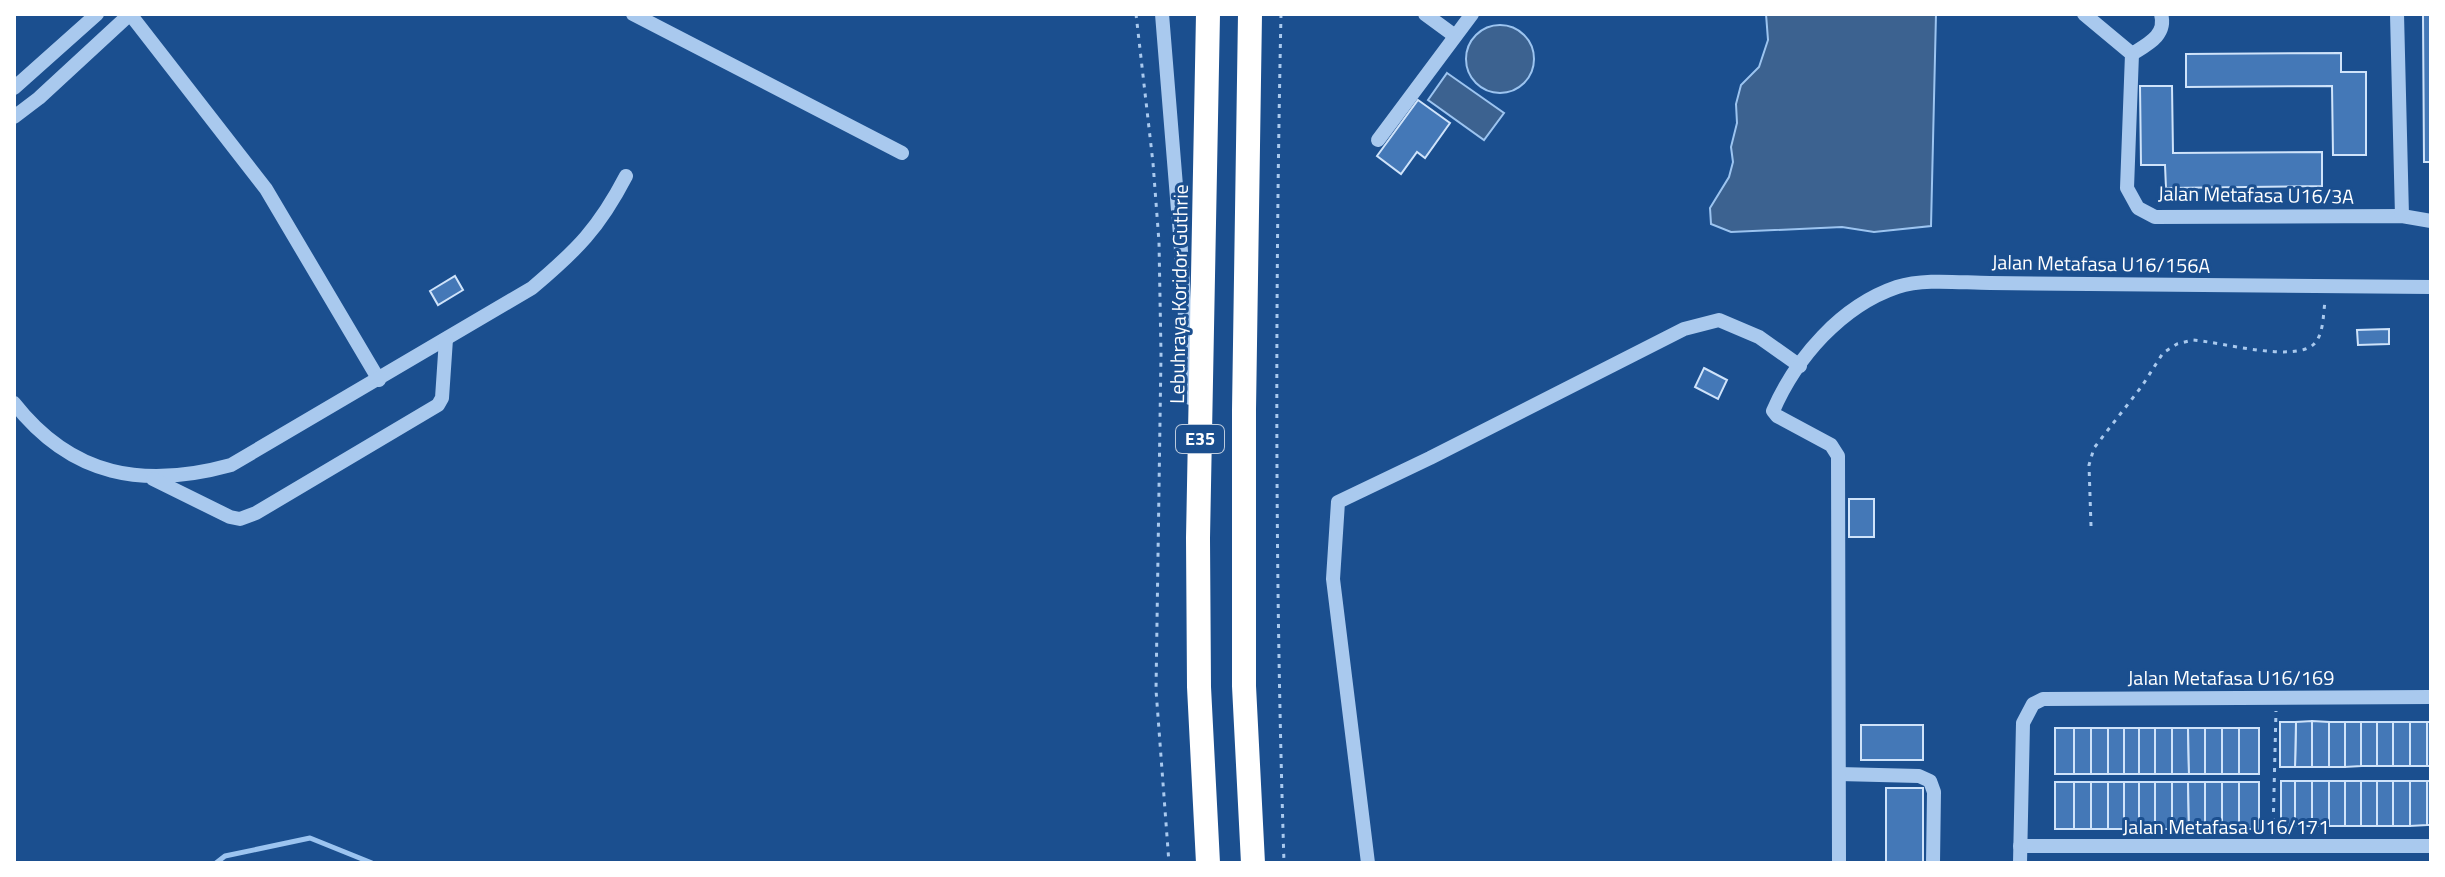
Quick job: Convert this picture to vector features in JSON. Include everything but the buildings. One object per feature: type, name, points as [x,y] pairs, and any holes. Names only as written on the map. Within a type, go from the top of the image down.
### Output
[{"type":"highway","name":"Lebuhraya Koridor Guthrie","points":[[1208,14],[1198,538],[1199,687],[1208,863]]},
{"type":"highway","name":"E35","points":[[1250,14],[1244,410],[1244,686],[1253,863]]},
{"type":"street","points":[[14,88],[97,14]]},
{"type":"street","points":[[14,117],[59,81],[130,14],[266,189],[379,380]]},
{"type":"street","points":[[633,14],[902,153]]},
{"type":"street","points":[[1162,14],[1180,235],[1198,538]]},
{"type":"street","points":[[1425,14],[1455,36]]},
{"type":"street","points":[[1378,140],[1472,14]]},
{"type":"street","points":[[2084,14],[2132,54],[2155,40],[2162,27],[2161,14]]},
{"type":"street","points":[[2397,14],[2402,216]]},
{"type":"street","name":"Jalan Metafasa U16/3A","points":[[2132,54],[2127,188],[2138,208],[2155,217],[2402,216],[2431,221]]},
{"type":"street","points":[[14,403],[35,429],[65,451],[102,468],[149,477],[199,474],[231,465],[532,288],[574,252],[607,213],[626,176]]},
{"type":"street","name":"Jalan Metafasa U16/156A","points":[[1839,774],[1838,456],[1831,445],[1773,411],[1815,344],[1835,325],[1864,303],[1908,286],[1990,283],[2431,287]]},
{"type":"street","points":[[1368,863],[1333,579],[1338,502],[1684,329],[1719,320],[1759,337],[1800,366]]},
{"type":"street","points":[[149,477],[230,517],[240,519],[256,513],[438,405],[442,398],[446,339]]},
{"type":"street","name":"Jalan Metafasa U16/169","points":[[2020,846],[2023,723],[2033,704],[2043,699],[2431,697]]},
{"type":"street","points":[[1839,863],[1839,774],[1919,776],[1930,781],[1934,792],[1933,863]]},
{"type":"street","points":[[2020,846],[2020,863]]},
{"type":"street","name":"Jalan Metafasa U16/171","points":[[2020,846],[2431,846]]},
{"type":"path","points":[[1136,14],[1159,242],[1161,354],[1156,690],[1169,863]]},
{"type":"path","points":[[1281,14],[1275,288],[1277,648],[1284,863]]},
{"type":"path","points":[[2091,526],[2089,465],[2094,448],[2142,386],[2163,353],[2177,344],[2193,340],[2296,353],[2314,344],[2320,333],[2327,286]]},
{"type":"path","points":[[2273,847],[2276,700]]},
{"type":"water","points":[[1766,14],[1936,14],[1931,226],[1874,232],[1842,227],[1731,232],[1711,224],[1710,208],[1729,177],[1733,162],[1731,147],[1741,85],[1759,67],[1768,40]]},
{"type":"water","points":[[1500,25],[1513,27],[1524,35],[1532,46],[1532,72],[1524,83],[1513,91],[1500,93],[1487,91],[1476,83],[1468,72],[1466,59],[1468,46],[1476,35],[1487,27]]},
{"type":"water","points":[[1447,73],[1504,113],[1484,140],[1428,100]]},
{"type":"waterway","points":[[216,863],[225,856],[310,838],[372,863]]}]
